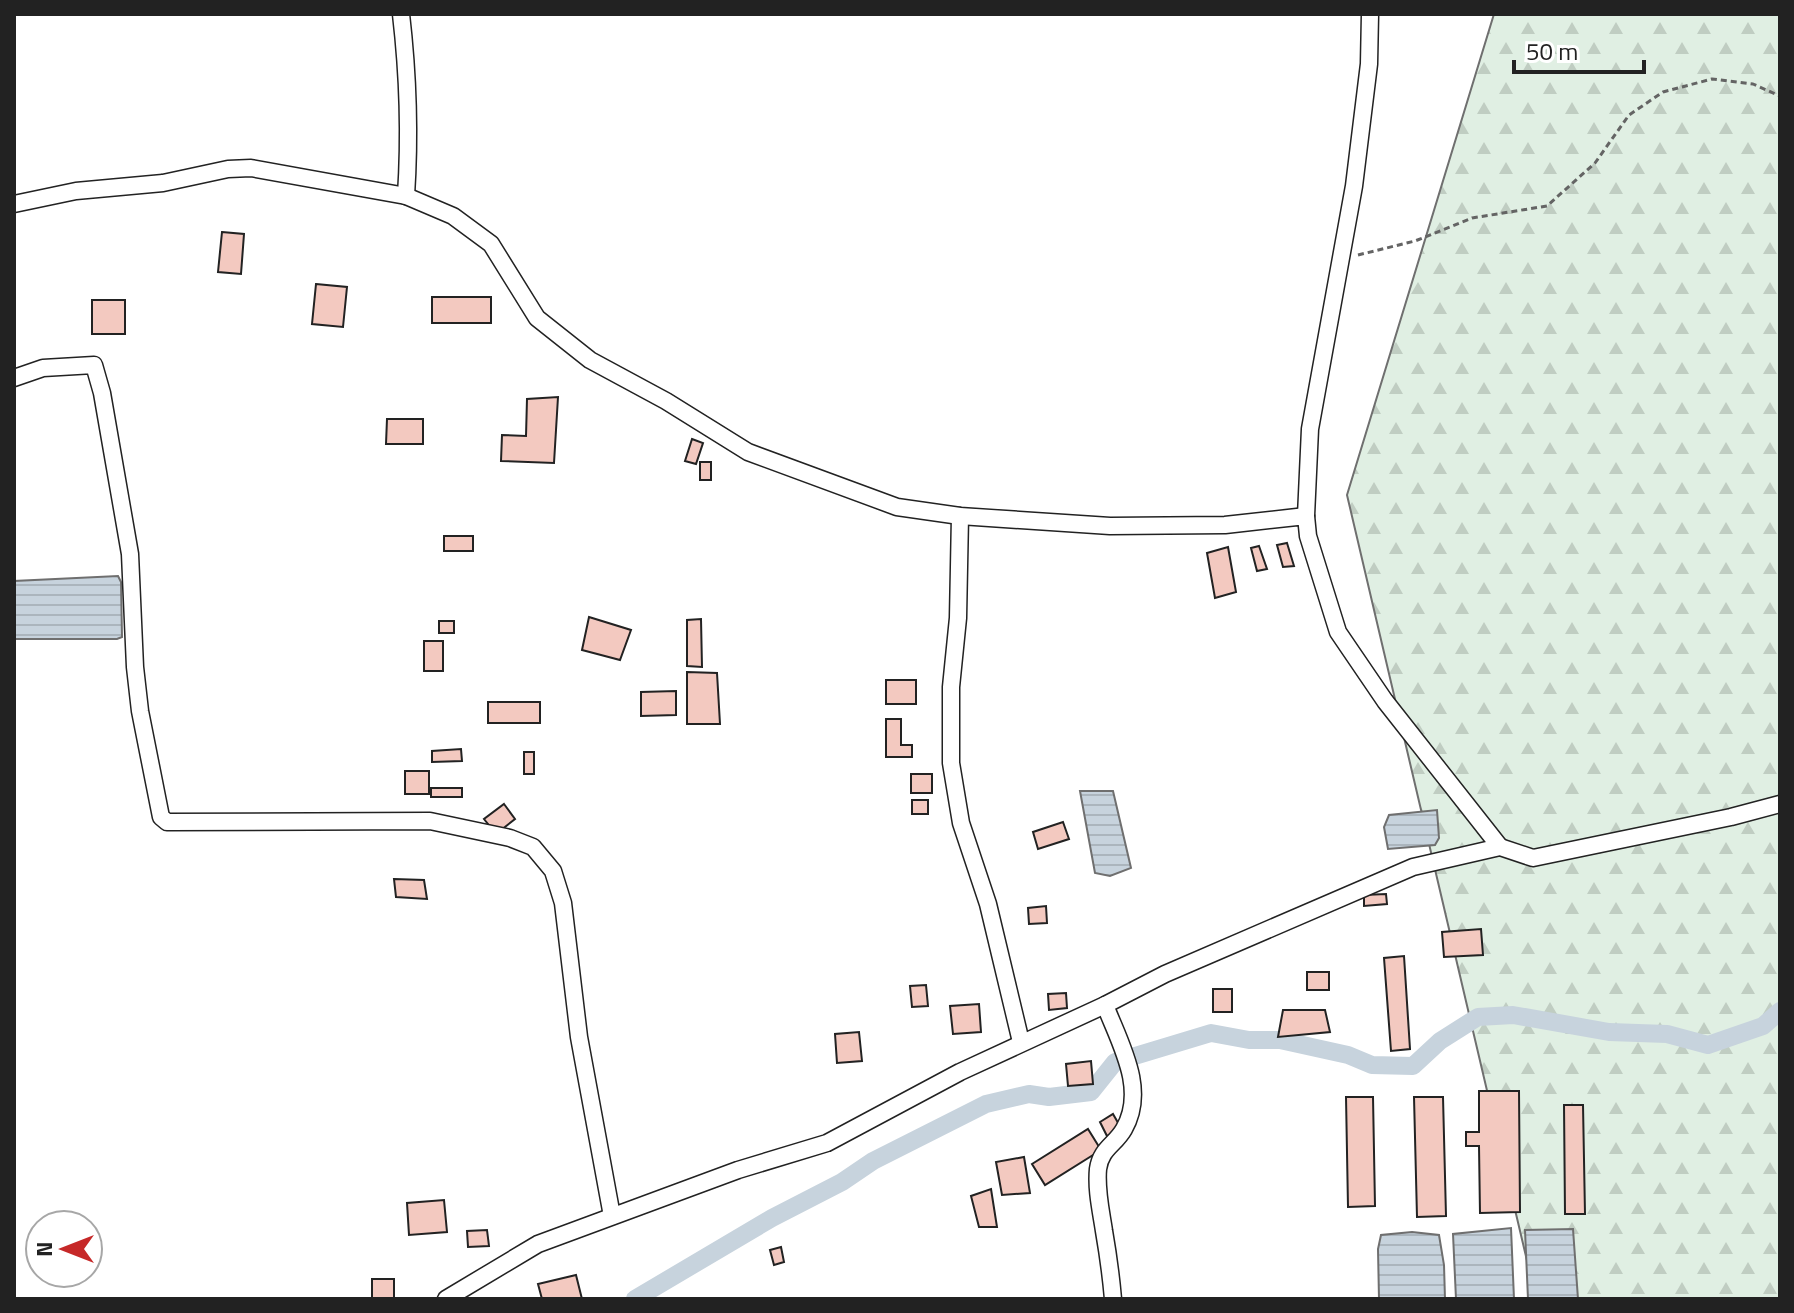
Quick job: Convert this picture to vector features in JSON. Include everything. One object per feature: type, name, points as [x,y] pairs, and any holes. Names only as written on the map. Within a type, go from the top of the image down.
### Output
[{"type":"street","points":[[401,14],[406,57],[409,154],[406,196]]},
{"type":"street","points":[[1370,14],[1369,64],[1343,259],[1310,429],[1308,536],[1338,632],[1385,701],[1500,847]]},
{"type":"street","points":[[14,204],[76,191],[163,183],[228,169],[251,168],[406,196],[453,216],[491,244],[537,318],[590,360],[666,401],[748,452],[897,507],[960,516],[1110,526],[1225,525],[1306,516]]},
{"type":"street","points":[[14,378],[43,368],[94,365],[102,393],[130,554],[140,711],[161,817],[167,822],[430,821],[510,838],[533,847],[553,871],[563,903],[579,1037],[612,1216]]},
{"type":"street","points":[[960,516],[958,618],[951,687],[951,763],[961,823],[988,904],[1021,1042]]},
{"type":"street","points":[[446,1299],[538,1244],[738,1170],[827,1143],[1021,1042],[1105,1005],[1165,974],[1413,867],[1500,847],[1533,858],[1780,804]]},
{"type":"street","points":[[1105,1005],[1131,1070],[1133,1101],[1130,1119],[1121,1136],[1105,1148],[1098,1167],[1098,1192],[1113,1299]]},
{"type":"path","points":[[1343,259],[1415,241],[1472,218],[1547,206],[1595,163],[1629,115],[1663,92],[1712,79],[1753,84],[1780,96]]},
{"type":"green space","points":[[1494,14],[1780,14],[1780,1299],[1536,1299],[1347,495]]},
{"type":"shaded area","points":[[118,576],[121,582],[122,637],[14,639],[14,581]]},
{"type":"shaded area","points":[[1080,791],[1113,791],[1131,868],[1110,876],[1095,873]]},
{"type":"shaded area","points":[[1437,810],[1439,838],[1435,845],[1388,849],[1384,827],[1389,815]]},
{"type":"shaded area","points":[[1511,1228],[1514,1299],[1456,1299],[1453,1234]]},
{"type":"shaded area","points":[[1573,1229],[1578,1299],[1528,1299],[1525,1230]]},
{"type":"shaded area","points":[[1412,1232],[1439,1235],[1445,1299],[1379,1299],[1378,1249],[1381,1235]]},
{"type":"building","points":[[222,232],[244,234],[241,274],[218,272]]},
{"type":"building","points":[[316,284],[347,287],[343,327],[312,324]]},
{"type":"building","points":[[432,297],[491,297],[491,323],[432,323]]},
{"type":"building","points":[[92,300],[125,300],[125,334],[92,334]]},
{"type":"building","points":[[558,397],[554,463],[501,461],[502,435],[526,436],[527,399]]},
{"type":"building","points":[[387,419],[423,419],[423,444],[386,444]]},
{"type":"building","points":[[692,439],[703,443],[696,464],[685,461]]},
{"type":"building","points":[[700,462],[711,462],[711,480],[700,480]]},
{"type":"building","points":[[444,536],[473,536],[473,551],[444,551]]},
{"type":"building","points":[[1287,543],[1294,566],[1283,567],[1277,545]]},
{"type":"building","points":[[1259,546],[1267,569],[1257,571],[1251,548]]},
{"type":"building","points":[[1228,547],[1236,592],[1215,598],[1207,553]]},
{"type":"building","points":[[589,617],[631,630],[620,660],[582,650]]},
{"type":"building","points":[[701,619],[702,667],[687,666],[687,620]]},
{"type":"building","points":[[439,621],[454,621],[454,633],[439,633]]},
{"type":"building","points":[[424,641],[443,641],[443,671],[424,671]]},
{"type":"building","points":[[687,672],[717,673],[720,724],[687,724]]},
{"type":"building","points":[[886,680],[916,680],[916,704],[886,704]]},
{"type":"building","points":[[676,691],[676,715],[641,716],[641,692]]},
{"type":"building","points":[[488,702],[540,702],[540,723],[488,723]]},
{"type":"building","points":[[886,719],[901,719],[901,745],[912,745],[912,757],[886,757]]},
{"type":"building","points":[[461,749],[462,761],[432,762],[432,751]]},
{"type":"building","points":[[524,752],[534,752],[534,774],[524,774]]},
{"type":"building","points":[[405,771],[429,771],[429,794],[405,794]]},
{"type":"building","points":[[911,774],[932,774],[932,793],[911,793]]},
{"type":"building","points":[[431,788],[462,788],[462,797],[431,797]]},
{"type":"building","points":[[912,800],[928,800],[928,814],[912,814]]},
{"type":"building","points":[[504,804],[515,819],[496,834],[484,819]]},
{"type":"building","points":[[1063,822],[1069,839],[1038,849],[1033,832]]},
{"type":"building","points":[[394,879],[424,880],[427,899],[396,897]]},
{"type":"building","points":[[1386,894],[1387,904],[1364,906],[1364,895]]},
{"type":"building","points":[[1046,906],[1047,923],[1029,924],[1028,908]]},
{"type":"building","points":[[1481,929],[1483,955],[1444,957],[1442,932]]},
{"type":"building","points":[[1404,956],[1410,1049],[1391,1051],[1384,958]]},
{"type":"building","points":[[1307,972],[1329,972],[1329,990],[1307,990]]},
{"type":"building","points":[[926,985],[928,1006],[912,1007],[910,986]]},
{"type":"building","points":[[1213,989],[1232,989],[1232,1012],[1213,1012]]},
{"type":"building","points":[[1066,993],[1067,1008],[1049,1010],[1048,994]]},
{"type":"building","points":[[979,1004],[981,1032],[953,1034],[950,1006]]},
{"type":"building","points":[[1283,1010],[1325,1010],[1330,1032],[1278,1037]]},
{"type":"building","points":[[859,1032],[862,1061],[837,1063],[835,1034]]},
{"type":"building","points":[[1091,1061],[1093,1084],[1068,1086],[1066,1064]]},
{"type":"building","points":[[1479,1091],[1519,1091],[1520,1212],[1480,1213],[1479,1146],[1466,1146],[1466,1132],[1479,1132]]},
{"type":"building","points":[[1346,1097],[1373,1097],[1375,1206],[1348,1207]]},
{"type":"building","points":[[1414,1097],[1443,1097],[1446,1216],[1417,1217]]},
{"type":"building","points":[[1564,1105],[1583,1105],[1585,1214],[1565,1214]]},
{"type":"building","points":[[1113,1114],[1121,1128],[1107,1136],[1100,1122]]},
{"type":"building","points":[[1088,1129],[1101,1150],[1045,1185],[1032,1164]]},
{"type":"building","points":[[1024,1157],[1030,1193],[1002,1195],[996,1162]]},
{"type":"building","points":[[991,1189],[997,1227],[979,1227],[971,1196]]},
{"type":"building","points":[[444,1200],[447,1232],[409,1235],[407,1203]]},
{"type":"building","points":[[487,1230],[489,1246],[468,1247],[467,1231]]},
{"type":"building","points":[[781,1247],[784,1262],[774,1265],[770,1250]]},
{"type":"building","points":[[576,1275],[582,1299],[542,1299],[538,1284]]},
{"type":"building","points":[[372,1279],[394,1279],[394,1299],[372,1299]]},
{"type":"waterway","points":[[635,1299],[772,1218],[842,1182],[873,1161],[986,1104],[1029,1094],[1049,1097],[1091,1092],[1115,1062],[1211,1033],[1249,1040],[1280,1040],[1348,1055],[1372,1065],[1413,1066],[1440,1041],[1478,1017],[1513,1015],[1609,1032],[1667,1034],[1708,1045],[1763,1026],[1780,1011]]}]
